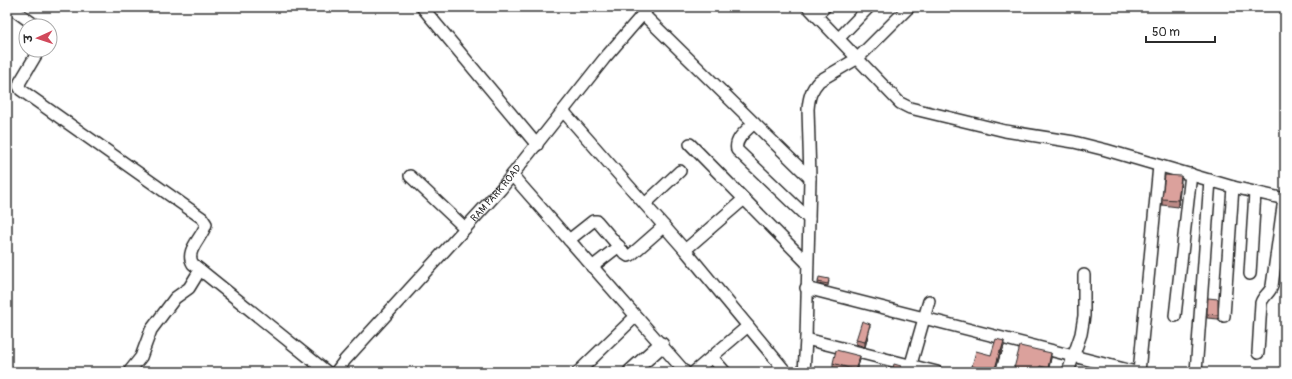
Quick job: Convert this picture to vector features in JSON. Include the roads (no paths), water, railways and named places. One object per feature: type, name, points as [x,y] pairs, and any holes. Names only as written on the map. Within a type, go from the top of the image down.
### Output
[{"type":"street","points":[[10,7],[25,18]]},
{"type":"street","points":[[808,7],[900,103],[910,108],[1004,131],[1074,142],[1233,187],[1284,199],[1272,286],[1270,291],[1262,299],[1261,303],[1258,353]]},
{"type":"street","points":[[816,16],[825,7]]},
{"type":"street","points":[[839,38],[869,7]]},
{"type":"street","points":[[804,372],[810,178],[808,109],[811,93],[819,81],[858,58],[910,7]]},
{"type":"street","points":[[425,8],[537,145]]},
{"type":"street","points":[[646,11],[754,123],[810,178]]},
{"type":"street","name":"RAM PARK ROAD","points":[[336,372],[345,360],[512,175],[604,59],[646,11]]},
{"type":"street","points":[[34,58],[20,82],[20,90],[202,218],[206,224],[191,252],[190,260],[193,264],[327,372]]},
{"type":"street","points":[[563,111],[685,250],[786,372]]},
{"type":"street","points":[[754,123],[736,143],[737,150],[809,219]]},
{"type":"street","points":[[690,144],[807,263]]},
{"type":"street","points":[[806,288],[1073,357],[1138,372],[1159,166]]},
{"type":"street","points":[[644,204],[680,172]]},
{"type":"street","points":[[1175,316],[1190,174]]},
{"type":"street","points":[[512,175],[635,317],[685,372]]},
{"type":"street","points":[[410,176],[465,228]]},
{"type":"street","points":[[1196,372],[1210,180]]},
{"type":"street","points":[[1224,316],[1233,187]]},
{"type":"street","points":[[1250,274],[1255,192]]},
{"type":"street","points":[[685,250],[744,198]]},
{"type":"street","points":[[569,240],[595,220],[599,222],[628,256],[664,226]]},
{"type":"street","points":[[592,267],[619,246]]},
{"type":"street","points":[[129,372],[141,357],[151,330],[175,298],[189,288],[200,270]]},
{"type":"street","points":[[1068,372],[1081,334],[1084,316],[1084,275]]},
{"type":"street","points":[[910,369],[929,301]]},
{"type":"street","points":[[578,372],[635,317]]},
{"type":"street","points":[[694,372],[748,326]]},
{"type":"street","points":[[806,339],[910,369],[937,372]]},
{"type":"street","points":[[631,372],[661,345]]},
{"type":"street","points":[[712,357],[725,372]]}]
